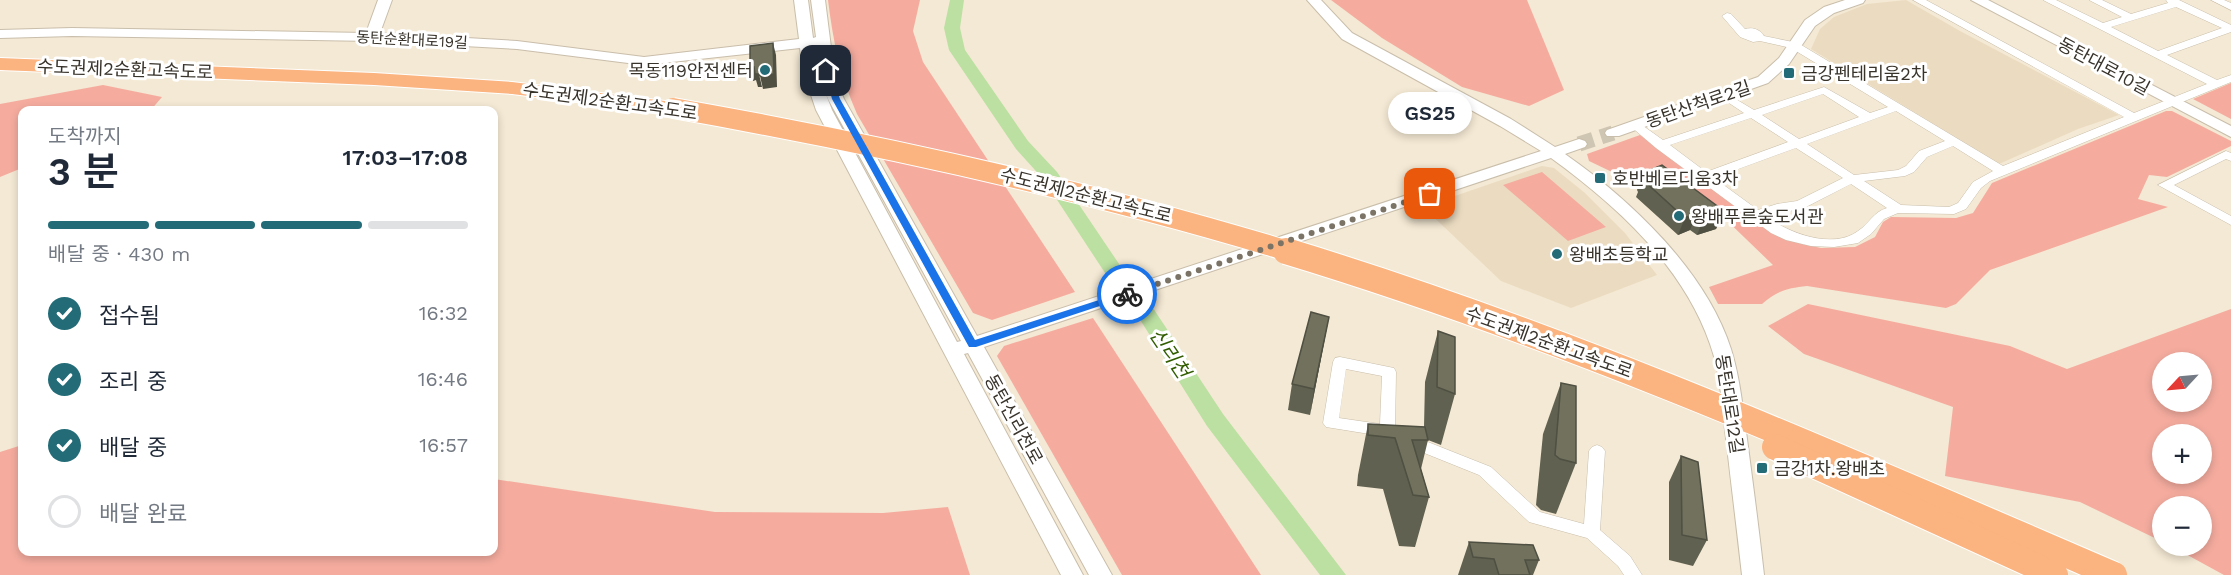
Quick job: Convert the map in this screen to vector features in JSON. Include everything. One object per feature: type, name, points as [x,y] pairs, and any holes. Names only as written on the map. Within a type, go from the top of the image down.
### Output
[{"type":"highway","name":"수도권제2순환고속도로","points":[[0,64],[374,79],[512,88],[893,148],[1067,189],[1202,225],[1358,273],[1638,374],[1780,432],[2114,575]]},
{"type":"highway","name":"수도권제2순환고속도로","points":[[0,79],[170,82],[359,92],[639,113],[669,113],[1071,200],[1229,245],[1488,333],[1633,388],[1774,447],[2055,575]]},
{"type":"street","points":[[372,37],[386,0]]},
{"type":"street","name":"동탄대로12길","points":[[1314,0],[1347,36],[1556,152],[1605,190],[1655,238],[1702,306],[1721,348],[1730,384],[1753,575]]},
{"type":"street","name":"동탄산척로2길","points":[[1613,133],[1763,80],[1777,69],[1806,27],[1836,7],[1858,0]]},
{"type":"street","points":[[1918,0],[2134,118]]},
{"type":"street","name":"동탄대로10길","points":[[1978,0],[2176,101],[2231,132]]},
{"type":"street","points":[[2048,0],[2216,84]]},
{"type":"street","points":[[2094,0],[2131,18]]},
{"type":"street","points":[[2216,0],[2231,7]]},
{"type":"street","points":[[2102,27],[2174,2],[2231,29]]},
{"type":"street","name":"동탄신리천로","points":[[810,8],[824,110],[1072,575]]},
{"type":"street","points":[[1727,16],[1748,35],[1794,45],[2002,171]]},
{"type":"street","points":[[2157,55],[2231,29]]},
{"type":"street","name":"동탄순환대로19길","points":[[0,34],[106,32],[372,37],[526,46],[644,60],[814,42]]},
{"type":"street","name":"동탄신리천로","points":[[818,71],[836,99],[1101,575]]},
{"type":"street","points":[[1635,125],[1784,234],[1801,240],[1848,242],[1860,237],[1878,215],[1898,209],[1950,211],[1962,206],[1977,185],[1986,178],[2231,78]]},
{"type":"street","points":[[1660,145],[1824,90],[1868,117]]},
{"type":"street","points":[[1724,95],[1898,209]]},
{"type":"street","points":[[1704,177],[1897,107]]},
{"type":"street","points":[[1756,215],[1811,201],[1821,192],[1852,179],[1901,173],[1910,169],[1923,154],[1954,142]]},
{"type":"street","points":[[952,351],[1579,144]]},
{"type":"street","points":[[2228,217],[2164,185],[2226,154],[2231,157]]},
{"type":"street","points":[[933,315],[946,315],[952,307]]},
{"type":"street","points":[[1387,432],[1389,372],[1340,362],[1331,423],[1387,432],[1485,471],[1535,518],[1592,533],[1624,561],[1634,575]]},
{"type":"street","points":[[976,395],[983,384],[996,385]]},
{"type":"street","points":[[1592,533],[1597,451]]},
{"type":"shaded area","points":[[828,0],[920,0],[913,31],[923,62],[1075,292],[992,320],[973,313],[857,114],[838,58]]},
{"type":"shaded area","points":[[1331,0],[1527,0],[1564,90],[1529,106],[1462,87],[1382,38]]},
{"type":"shaded area","points":[[1906,0],[2119,115],[2078,129],[1999,164],[1811,49],[1820,29],[1834,17],[1867,4]]},
{"type":"shaded area","points":[[2231,83],[2231,119],[2193,99]]},
{"type":"shaded area","points":[[103,85],[162,97],[154,106],[18,106],[18,170],[0,177],[0,104]]},
{"type":"shaded area","points":[[2166,111],[2172,111],[2231,141],[2231,146],[2167,177],[2149,175],[2138,199],[2168,207],[1990,270],[1956,304],[1946,308],[1807,286],[1783,291],[1762,304],[1718,304],[1709,287],[1773,265],[1718,212],[1657,175],[1612,172],[1589,161],[1587,154],[1640,135],[1783,238],[1821,248],[1855,247],[1875,237],[1883,222],[1891,217],[1956,218],[1973,213],[1992,183]]},
{"type":"shaded area","name":"왕배초등학교","points":[[1542,166],[1554,168],[1585,193],[1625,233],[1657,275],[1571,308],[1501,281],[1423,207]]},
{"type":"shaded area","points":[[1542,172],[1606,227],[1568,241],[1503,185]]},
{"type":"shaded area","points":[[1808,304],[2010,346],[2067,369],[2231,309],[2231,575],[2224,575],[2189,556],[2212,556],[2212,496],[2152,496],[2152,537],[2080,502],[1945,476],[1953,407],[1804,354],[1768,326]]},
{"type":"shaded area","points":[[1093,318],[1261,575],[1122,575],[997,356],[1004,346]]},
{"type":"shaded area","points":[[18,446],[18,556],[498,556],[498,480],[715,512],[883,513],[948,507],[970,575],[0,575],[0,452]]},
{"type":"building","points":[[773,43],[774,74],[760,76],[755,74],[754,67],[750,68],[750,46]]},
{"type":"building","points":[[1662,165],[1724,211],[1704,218],[1697,212],[1685,218],[1643,180],[1649,177],[1643,173]]},
{"type":"building","points":[[1311,312],[1329,317],[1314,389],[1292,384]]},
{"type":"building","points":[[1438,331],[1455,337],[1455,394],[1437,387]]},
{"type":"building","points":[[1561,383],[1576,386],[1576,463],[1560,459],[1555,455]]},
{"type":"building","points":[[1368,424],[1425,427],[1428,440],[1412,440],[1429,497],[1413,495],[1395,438],[1368,435]]},
{"type":"building","points":[[1681,456],[1698,462],[1707,540],[1682,535]]},
{"type":"building","points":[[1469,542],[1533,545],[1539,560],[1525,560],[1530,575],[1499,575],[1494,559],[1473,557]]},
{"type":"waterway","name":"신리천","points":[[957,0],[952,28],[957,50],[1022,145],[1051,176],[1137,306],[1146,313],[1215,420],[1334,575]]},
{"type":"tunnel","points":[[1579,144],[1613,133]]},
{"type":"way so far","points":[[1127,294],[1430,194]]},
{"type":"place","name":"목동119안전센터","points":[[765,70]]},
{"type":"place","name":"금강펜테리움2차","points":[[1789,73]]},
{"type":"place","name":"호반베르디움3차","points":[[1600,178]]},
{"type":"place","name":"GS25","points":[[1430,194]]},
{"type":"place","name":"왕배푸른숲도서관","points":[[1679,216]]},
{"type":"place","name":"왕배초등학교","points":[[1557,254]]},
{"type":"place","name":"금강1차.왕배초","points":[[1762,468]]},
{"type":"route","points":[[826,71],[836,99],[973,344],[1127,294]]}]
